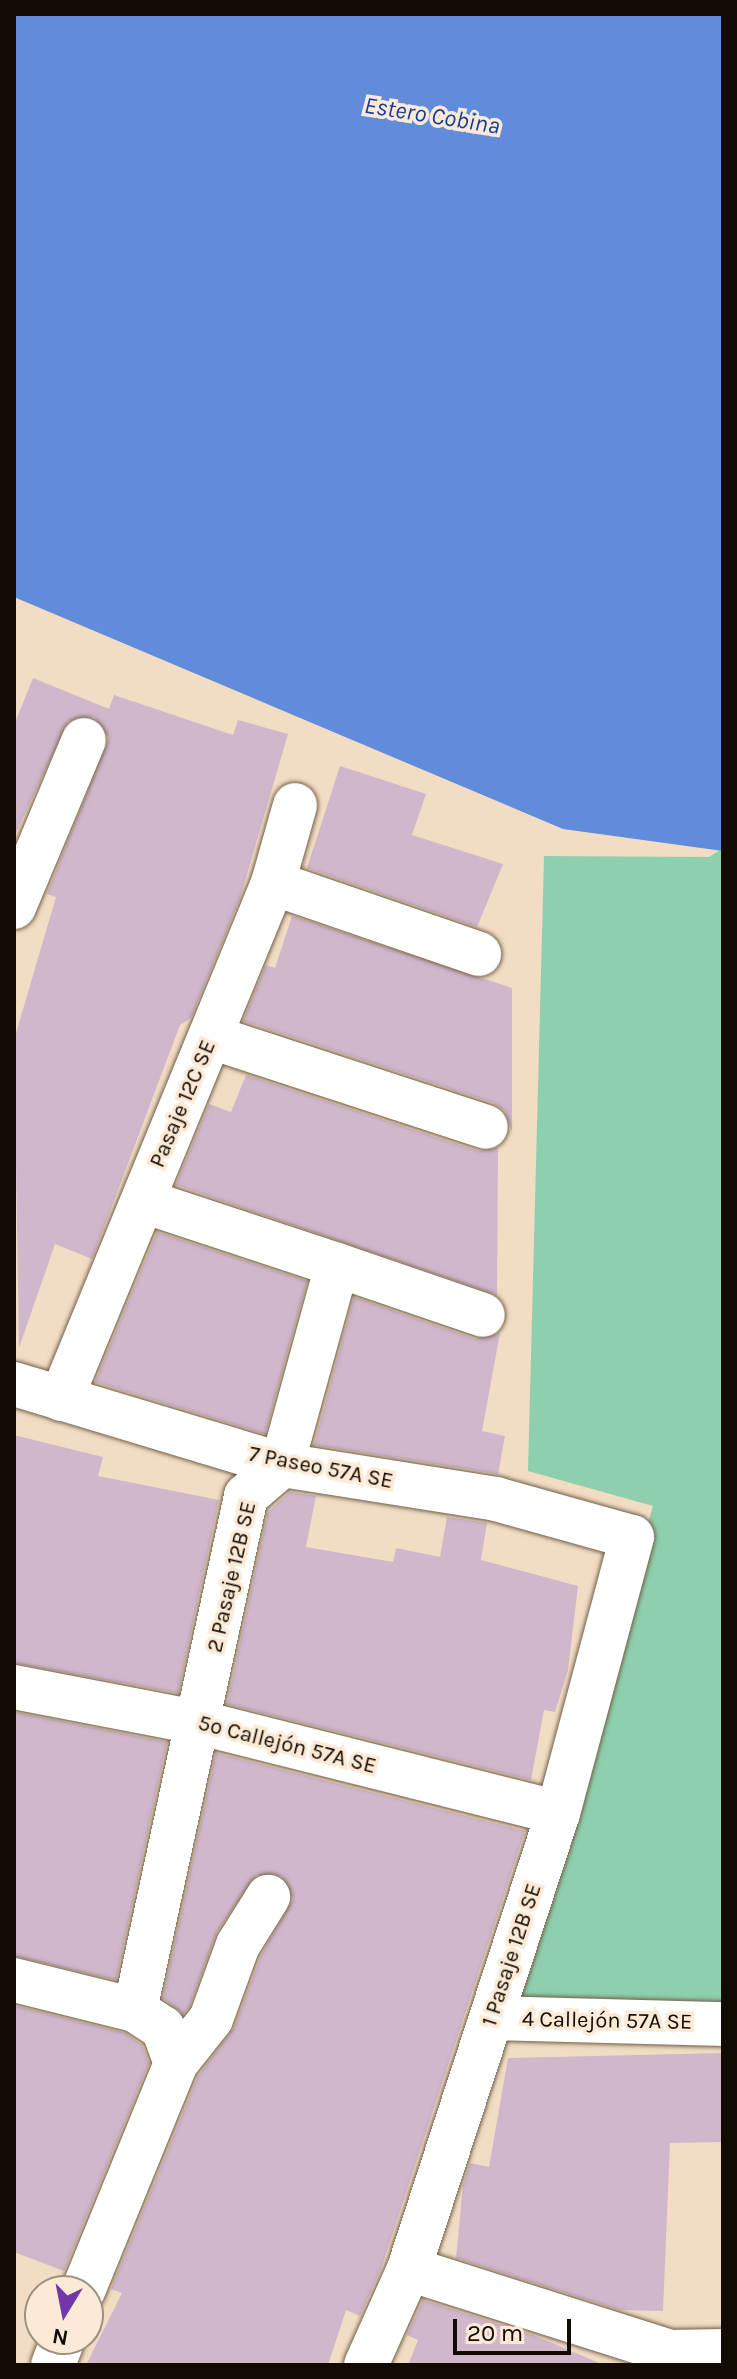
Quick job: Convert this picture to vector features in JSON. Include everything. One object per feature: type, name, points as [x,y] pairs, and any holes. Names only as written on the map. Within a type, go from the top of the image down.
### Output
[{"type":"street","points":[[18,887],[84,740]]},
{"type":"street","name":"Pasaje 12C SE","points":[[61,1399],[273,883],[295,805]]},
{"type":"street","points":[[273,883],[479,954]]},
{"type":"street","points":[[211,1037],[486,1127]]},
{"type":"street","points":[[143,1201],[483,1315]]},
{"type":"street","points":[[282,1465],[337,1265]]},
{"type":"street","name":"7 Paseo 57A SE","points":[[14,1384],[282,1465],[496,1499],[632,1537]]},
{"type":"street","name":"2 Pasaje 12B SE","points":[[135,2010],[201,1723],[246,1496],[282,1465]]},
{"type":"street","name":"1 Pasaje 12B SE","points":[[366,2365],[409,2269],[558,1813],[632,1537]]},
{"type":"street","name":"5º Callejón 57A SE","points":[[14,1687],[201,1723],[558,1813]]},
{"type":"street","points":[[90,2275],[176,2063],[211,2019],[238,1945],[268,1897]]},
{"type":"street","points":[[14,1980],[135,2010],[163,2028],[176,2063]]},
{"type":"street","name":"4 Callejón 57A SE","points":[[492,2018],[723,2024]]},
{"type":"street","points":[[409,2269],[665,2359],[723,2351]]},
{"type":"green space","points":[[723,848],[723,2012],[507,2008],[653,1506],[528,1471],[544,856],[709,857]]},
{"type":"water","name":"Estero Cobina","points":[[14,14],[723,14],[723,851],[563,829],[14,597]]},
{"type":"building","points":[[33,678],[109,709],[114,695],[233,735],[238,720],[288,734],[240,898],[191,1018],[180,1025],[92,1259],[55,1244],[19,1348],[14,1040],[56,897],[47,894],[109,738],[94,717],[68,721],[14,837],[14,725]]},
{"type":"building","points":[[340,766],[426,794],[412,835],[503,864],[477,927],[307,868]]},
{"type":"building","points":[[292,916],[512,988],[512,1132],[505,1111],[494,1103],[243,1021],[266,965],[275,968]]},
{"type":"building","points":[[246,1075],[478,1151],[498,1148],[497,1295],[176,1185],[209,1104],[231,1112]]},
{"type":"building","points":[[157,1232],[307,1281],[265,1434],[95,1382]]},
{"type":"building","points":[[354,1297],[475,1339],[500,1333],[482,1431],[505,1436],[498,1474],[314,1445]]},
{"type":"building","points":[[14,1435],[103,1457],[98,1476],[219,1500],[178,1693],[14,1663]]},
{"type":"building","points":[[290,1492],[316,1496],[306,1547],[393,1562],[396,1548],[440,1557],[447,1517],[487,1523],[481,1560],[578,1586],[568,1670],[555,1712],[544,1710],[531,1780],[227,1704],[268,1512]]},
{"type":"building","points":[[14,1712],[167,1742],[116,1980],[14,1956]]},
{"type":"building","points":[[216,1753],[525,1831],[381,2269],[360,2316],[346,2310],[328,2365],[86,2365],[91,2355],[104,2355],[104,2329],[122,2293],[111,2289],[198,2076],[234,2028],[261,1956],[293,1899],[282,1876],[256,1875],[217,1932],[189,2007],[183,2014],[163,1998]]},
{"type":"building","points":[[16,2006],[125,2033],[142,2045],[149,2063],[64,2271],[14,2252]]},
{"type":"building","points":[[723,2053],[723,2142],[670,2143],[663,2311],[620,2310],[456,2258],[463,2185],[470,2163],[489,2167],[508,2058]]},
{"type":"building","points":[[423,2300],[533,2335],[604,2365],[408,2365],[418,2340],[407,2335]]}]
